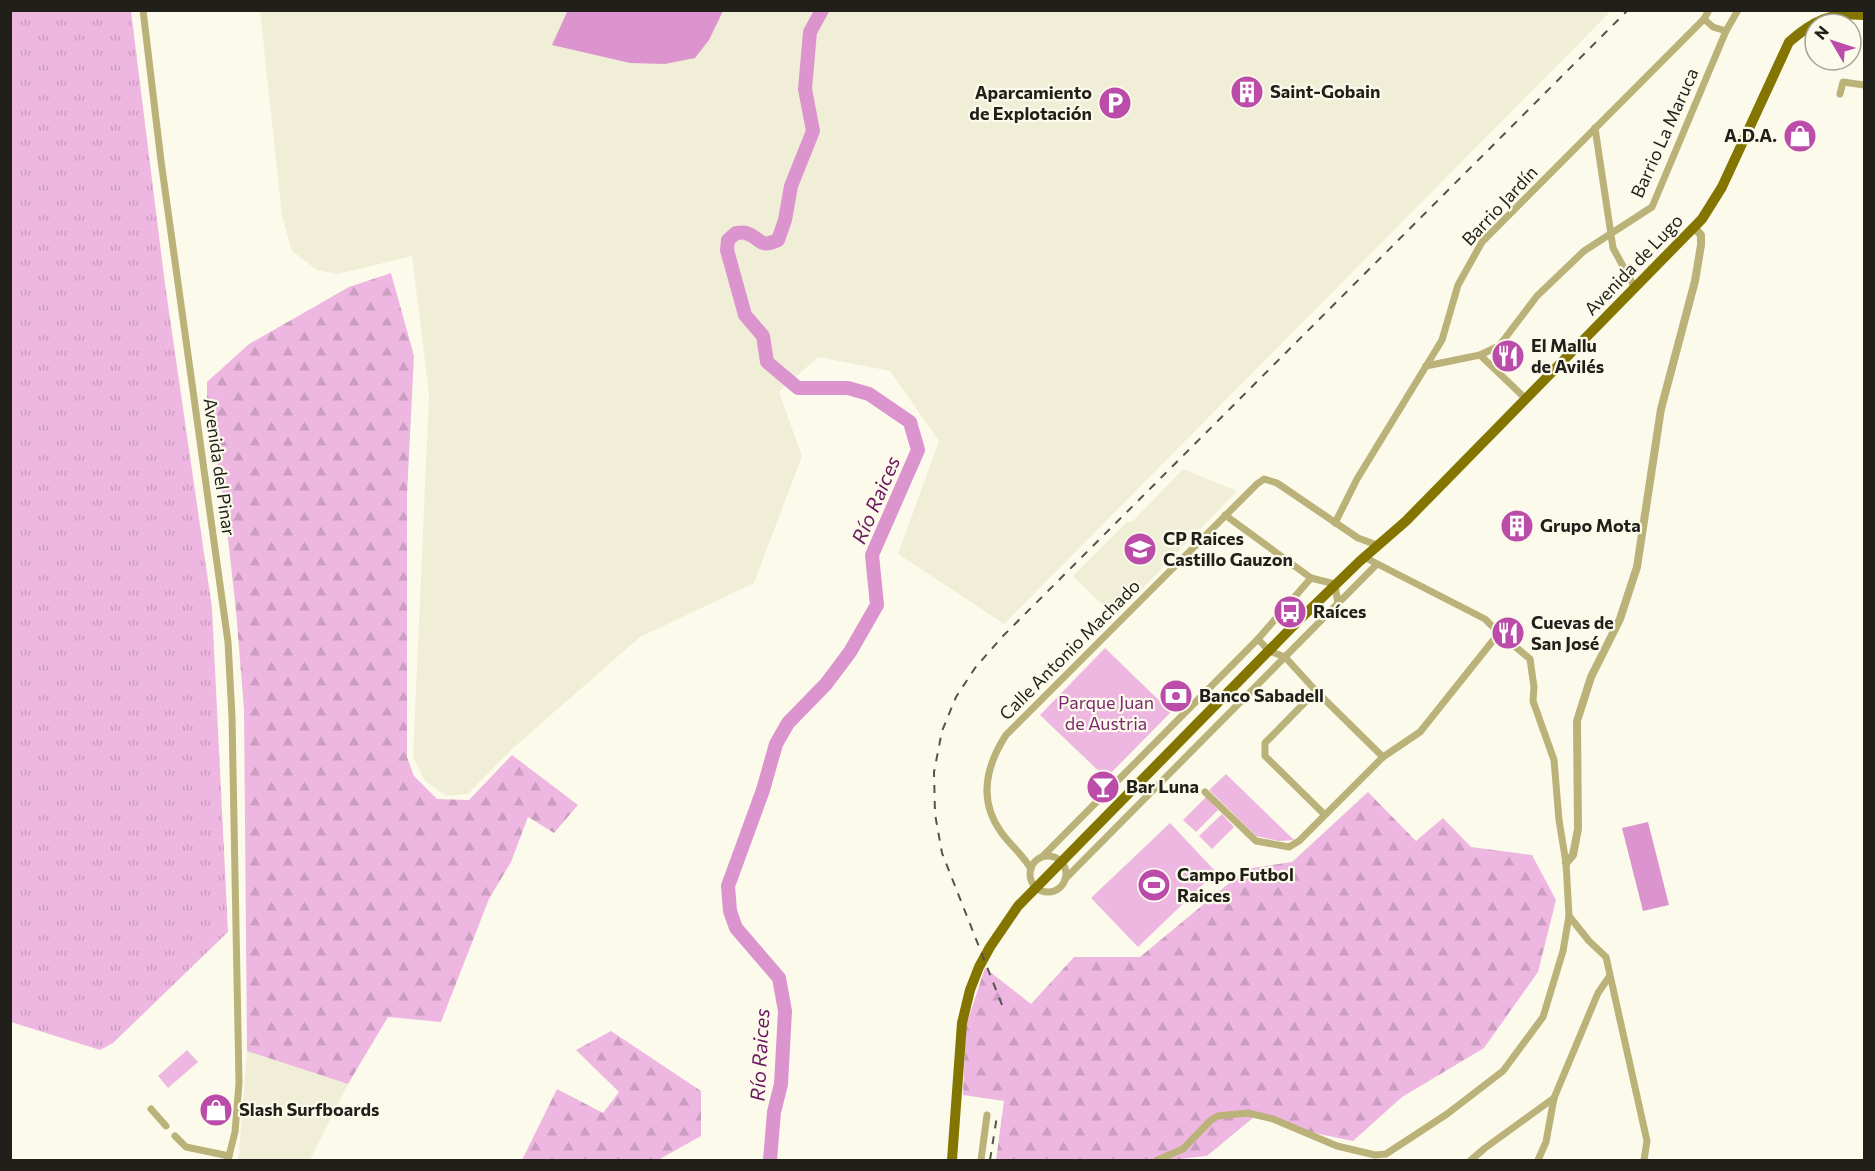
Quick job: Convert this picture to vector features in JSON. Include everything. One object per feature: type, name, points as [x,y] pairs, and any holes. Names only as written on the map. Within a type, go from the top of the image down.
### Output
[{"type":"main road","name":"Avenida de Lugo","points":[[952,1161],[962,1023],[970,990],[990,947],[1018,906],[1335,584],[1406,521],[1702,219],[1722,187],[1789,42],[1806,27],[1824,18],[1846,13],[1864,15]]},
{"type":"street","name":"Avenida del Pinar","points":[[143,10],[161,160],[228,642],[232,717],[239,1083],[235,1132],[229,1158]]},
{"type":"street","name":"Barrio Jardín","points":[[1335,523],[1357,479],[1442,340],[1458,285],[1482,242],[1704,19],[1709,10]]},
{"type":"street","name":"Barrio La Maruca","points":[[1426,366],[1480,355],[1499,346],[1537,296],[1584,251],[1652,207],[1726,31],[1738,10]]},
{"type":"street","points":[[1704,19],[1713,27],[1726,31]]},
{"type":"street","points":[[1840,94],[1843,82],[1864,85]]},
{"type":"street","points":[[1595,128],[1612,248],[1635,288]]},
{"type":"street","points":[[1566,863],[1573,855],[1578,829],[1577,721],[1591,677],[1620,620],[1637,567],[1661,409],[1700,254],[1701,235],[1694,227]]},
{"type":"street","points":[[1480,355],[1526,399]]},
{"type":"street","name":"Calle Antonio Machado","points":[[1036,887],[1031,879],[1031,869],[999,829],[990,807],[987,788],[988,770],[1006,735],[1264,479],[1277,483],[1335,523]]},
{"type":"street","points":[[1225,516],[1311,578],[1335,584],[1338,604]]},
{"type":"street","points":[[1335,523],[1358,538],[1377,545]]},
{"type":"street","points":[[1157,1161],[1183,1149],[1211,1120],[1218,1116],[1248,1113],[1273,1119],[1337,1146],[1375,1155],[1386,1154],[1447,1114],[1503,1071],[1543,1017],[1563,951],[1569,916],[1566,863],[1559,819],[1554,760],[1533,701],[1534,687],[1530,659],[1485,619],[1364,558]]},
{"type":"street","points":[[1036,887],[1053,891],[1062,884],[1376,565]]},
{"type":"street","points":[[1031,869],[1035,861],[1043,856],[1258,639],[1311,578]]},
{"type":"street","points":[[1205,792],[1256,841],[1289,847],[1299,841],[1383,757],[1420,732],[1499,633]]},
{"type":"street","points":[[1258,639],[1269,651],[1285,657],[1316,692],[1383,757]]},
{"type":"street","points":[[1316,692],[1264,743],[1265,756],[1324,814]]},
{"type":"street","points":[[1043,856],[1053,857],[1061,862],[1065,879]]},
{"type":"street","points":[[1569,916],[1589,941],[1606,957],[1647,1141],[1644,1161]]},
{"type":"street","points":[[1538,1161],[1546,1142],[1554,1098],[1598,993],[1609,977]]},
{"type":"street","points":[[1471,1161],[1485,1148],[1554,1098]]},
{"type":"street","points":[[152,1109],[166,1126]]},
{"type":"street","points":[[981,1161],[987,1115]]},
{"type":"street","points":[[175,1136],[186,1147],[229,1158]]},
{"type":"shaded area","points":[[568,10],[723,11],[709,40],[695,58],[665,64],[630,63],[552,45]]},
{"type":"shaded area","points":[[260,11],[1611,11],[1004,624],[898,554],[939,441],[890,371],[818,357],[779,392],[802,456],[754,583],[640,637],[512,749],[468,794],[446,796],[425,781],[413,757],[429,395],[412,256],[338,274],[317,270],[292,251],[282,216]]},
{"type":"shaded area","name":"CP Raices Castillo Gauzon","points":[[1183,469],[1237,491],[1115,617],[1073,576],[1127,522],[1133,521]]},
{"type":"shaded area","points":[[1648,822],[1669,905],[1643,911],[1622,828]]},
{"type":"shaded area","points":[[247,1051],[348,1084],[310,1160],[237,1160]]},
{"type":"green space","points":[[10,11],[131,11],[165,284],[212,608],[228,932],[113,1043],[100,1050],[11,1022]]},
{"type":"green space","points":[[391,273],[414,356],[407,495],[407,757],[414,776],[437,799],[469,800],[512,755],[578,805],[554,833],[528,817],[511,862],[489,899],[441,1022],[388,1017],[348,1084],[247,1051],[244,709],[224,503],[207,405],[207,382],[249,344],[349,287]]},
{"type":"green space","name":"Parque Juan de Austria","points":[[1105,648],[1171,712],[1106,778],[1040,715]]},
{"type":"green space","points":[[1226,774],[1294,840],[1279,841],[1256,836],[1209,790]]},
{"type":"green space","points":[[1368,792],[1416,841],[1443,818],[1471,847],[1532,855],[1556,900],[1538,972],[1484,1048],[1402,1097],[1353,1141],[1254,1117],[1207,1156],[1170,1160],[996,1160],[1004,1101],[963,1095],[966,1026],[985,968],[1031,1004],[1074,957],[1140,957],[1246,869],[1292,862]]},
{"type":"green space","points":[[1206,797],[1218,810],[1196,832],[1183,820]]},
{"type":"green space","points":[[1222,814],[1234,827],[1212,849],[1199,836]]},
{"type":"green space","name":"Campo Futbol Raices","points":[[1170,823],[1216,872],[1138,947],[1091,898]]},
{"type":"green space","points":[[611,1031],[701,1091],[701,1136],[658,1160],[522,1160],[557,1089],[603,1113],[619,1092],[576,1050]]},
{"type":"green space","points":[[187,1050],[198,1062],[168,1088],[158,1076]]},
{"type":"waterway","name":"Río Raices","points":[[770,1160],[774,1112],[781,1084],[785,1011],[779,978],[736,928],[730,911],[728,886],[763,790],[776,744],[788,723],[826,684],[850,652],[877,605],[872,555],[918,450],[910,422],[869,394],[848,388],[798,388],[767,362],[763,336],[745,315],[727,250],[728,240],[736,233],[746,233],[763,243],[778,240],[785,220],[791,186],[813,131],[805,89],[810,32],[822,10]]},
{"type":"railway","points":[[1002,1005],[942,853],[935,814],[934,772],[942,731],[956,697],[975,668],[1002,637],[1628,10]]},
{"type":"railway","points":[[990,1160],[997,1116]]},
{"type":"place","name":"Saint-Gobain","points":[[1247,92]]},
{"type":"place","name":"Aparcamiento de Explotación","points":[[1115,103]]},
{"type":"place","name":"A.D.A.","points":[[1800,136]]},
{"type":"place","name":"El Mallu de Avilés","points":[[1508,356]]},
{"type":"place","name":"Grupo Mota","points":[[1517,526]]},
{"type":"place","name":"CP Raices Castillo Gauzon","points":[[1140,549]]},
{"type":"place","name":"Raíces","points":[[1290,612]]},
{"type":"place","name":"Cuevas de San José","points":[[1508,633]]},
{"type":"place","name":"Banco Sabadell","points":[[1176,696]]},
{"type":"place","name":"Bar Luna","points":[[1103,787]]},
{"type":"place","name":"Campo Futbol Raices","points":[[1154,885]]},
{"type":"place","name":"Slash Surfboards","points":[[216,1110]]}]
